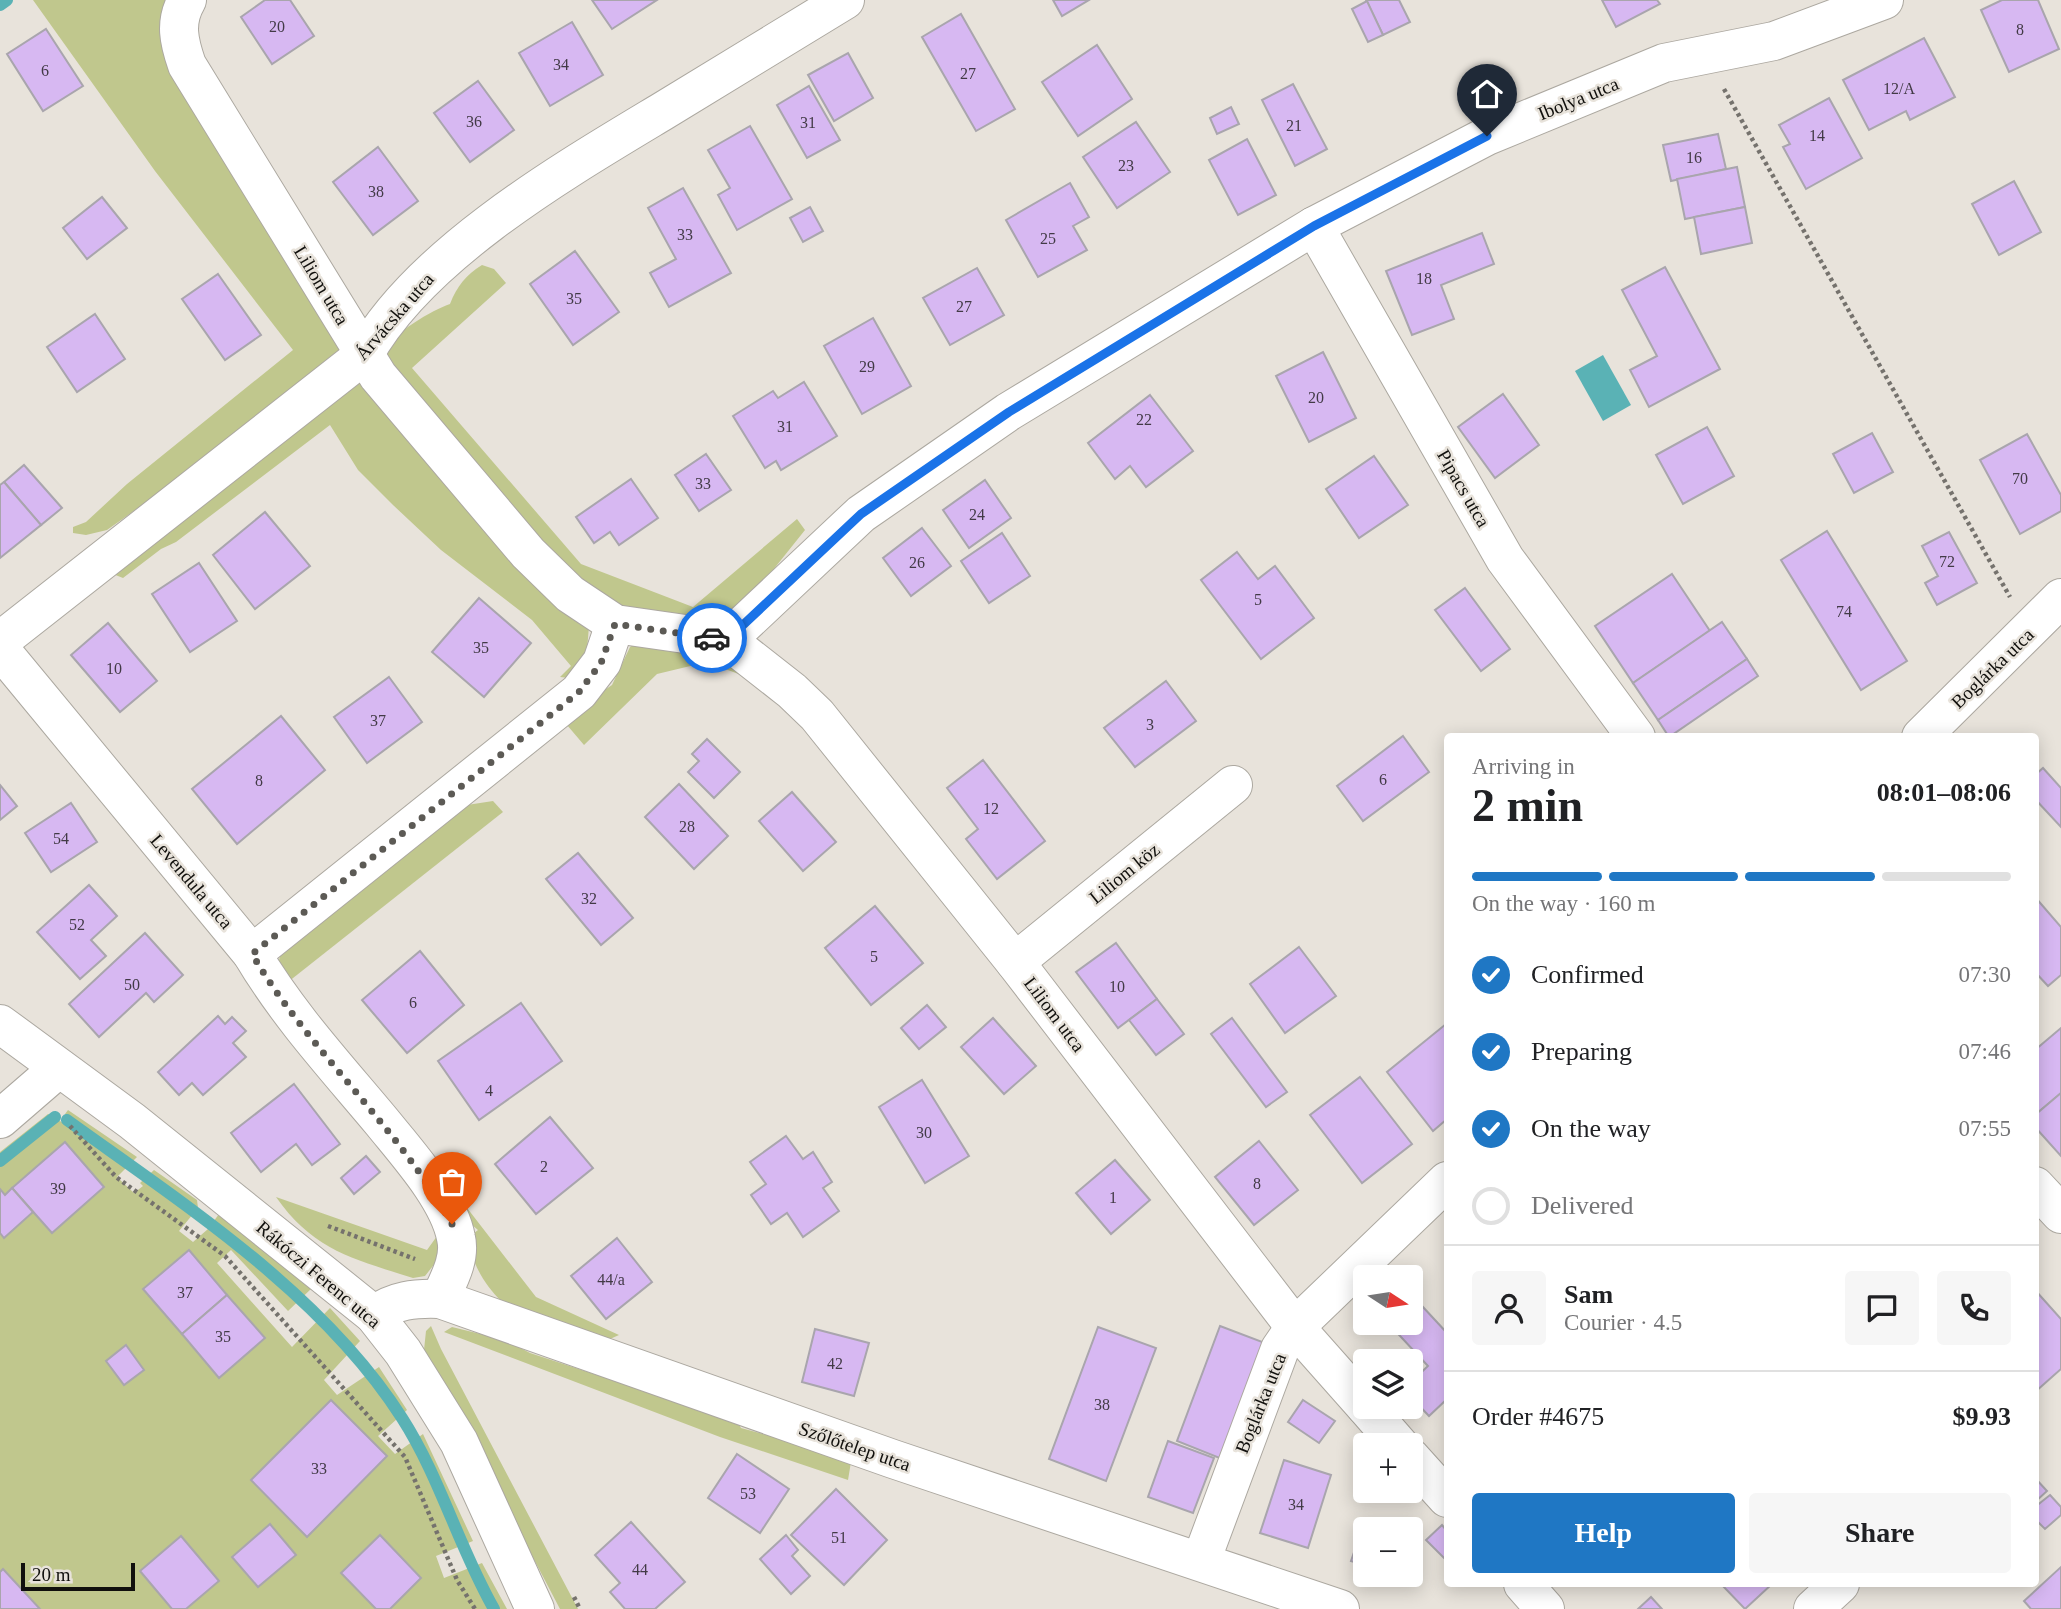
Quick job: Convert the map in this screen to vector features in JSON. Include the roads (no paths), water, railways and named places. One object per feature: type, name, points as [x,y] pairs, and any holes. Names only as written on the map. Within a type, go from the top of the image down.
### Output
[{"type":"street","name":"Liliom utca","points":[[187,0],[179,19],[179,41],[187,65],[378,376],[528,553],[570,594],[615,624]]},
{"type":"street","name":"Árvácska utca","points":[[0,641],[364,355],[381,324],[431,271],[527,197],[610,143],[845,0]]},
{"type":"street","name":"Ibolya utca","points":[[727,640],[861,514],[1009,412],[1314,226],[1487,136],[1664,63],[1774,41],[1884,0]]},
{"type":"street","name":"Pipacs utca","points":[[1314,226],[1505,559],[1633,733]]},
{"type":"street","name":"Boglárka utca","points":[[1926,733],[2030,632],[2061,598]]},
{"type":"street","points":[[252,954],[579,692],[601,663],[615,624],[727,640]]},
{"type":"street","name":"Liliom utca","points":[[727,640],[792,691],[817,715],[1015,962],[1295,1327],[1353,1392]]},
{"type":"street","name":"Levendula utca","points":[[0,649],[252,954],[274,991],[412,1159],[452,1224],[457,1241],[454,1268],[440,1299]]},
{"type":"street","name":"Liliom köz","points":[[1015,962],[1233,785]]},
{"type":"street","name":"Rákóczi Ferenc utca","points":[[0,1024],[45,1079],[132,1121],[374,1315],[403,1352],[459,1442],[535,1609]]},
{"type":"street","points":[[0,1119],[45,1079]]},
{"type":"street","name":"Boglárka utca","points":[[1201,1561],[1280,1349],[1295,1327],[1444,1184]]},
{"type":"street","points":[[2039,1190],[2061,1214]]},
{"type":"street","name":"Szőlőtelep utca","points":[[374,1315],[385,1306],[404,1301],[440,1299],[867,1450],[1339,1609]]},
{"type":"street","name":"Liliom utca","points":[[1377,1419],[1389,1433]]},
{"type":"street","points":[[1423,1472],[1444,1496]]},
{"type":"street","points":[[1526,1587],[1545,1609]]},
{"type":"street","points":[[1813,1609],[1837,1587]]},
{"type":"water","points":[[1603,355],[1631,405],[1603,421],[1575,371]]},
{"type":"waterway","points":[[0,5],[7,0]]},
{"type":"waterway","points":[[0,1161],[55,1117]]},
{"type":"waterway","points":[[67,1120],[249,1254],[333,1331],[370,1373],[415,1441],[494,1609]]}]
